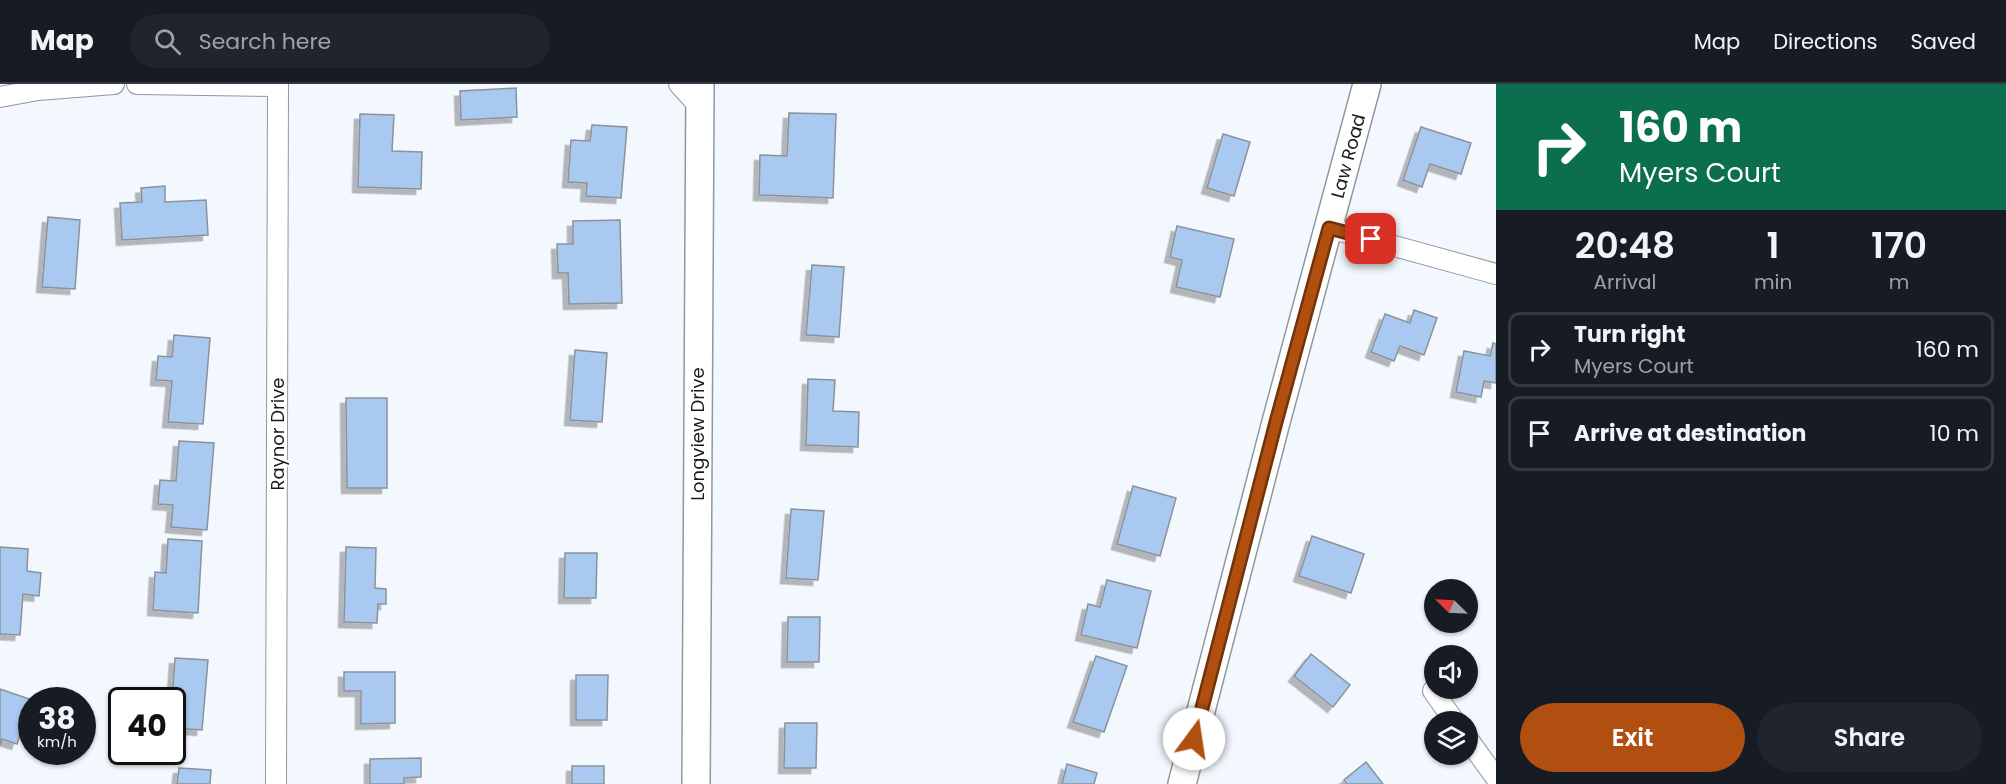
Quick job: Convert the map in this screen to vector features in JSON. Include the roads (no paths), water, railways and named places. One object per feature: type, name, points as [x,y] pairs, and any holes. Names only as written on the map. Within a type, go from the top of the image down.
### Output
[{"type":"street","points":[[0,97],[38,90],[114,84]]},
{"type":"street","points":[[137,84],[278,85]]},
{"type":"street","points":[[679,84],[699,95]]},
{"type":"street","name":"Law Road","points":[[1182,784],[1367,84]]},
{"type":"street","name":"Raynor Drive","points":[[276,784],[278,85]]},
{"type":"street","name":"Longview Drive","points":[[696,784],[699,95]]},
{"type":"street","points":[[1329,228],[1496,274]]},
{"type":"street","points":[[1478,753],[1496,778]]}]
